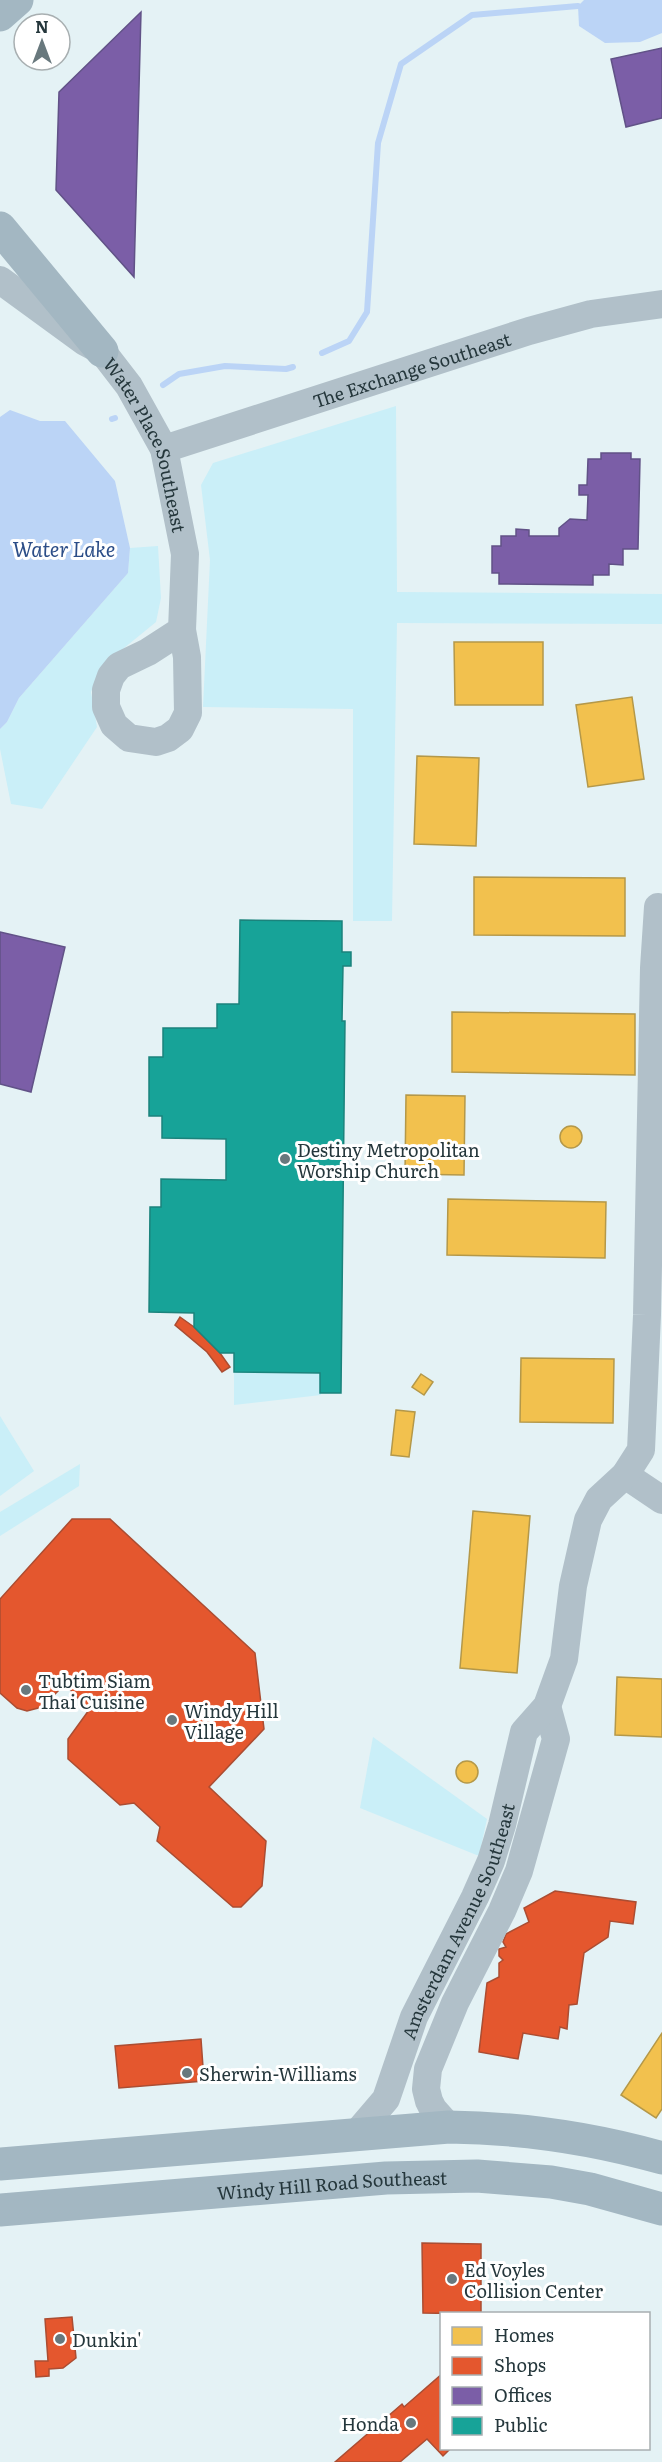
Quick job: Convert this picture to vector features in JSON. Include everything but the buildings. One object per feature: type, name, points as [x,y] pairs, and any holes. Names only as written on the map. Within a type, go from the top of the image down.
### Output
[{"type":"main road","points":[[0,15],[17,0]]},
{"type":"main road","points":[[0,228],[102,351]]},
{"type":"main road","points":[[0,2164],[449,2127],[507,2129],[573,2137],[662,2158]]},
{"type":"main road","name":"Windy Hill Road Southeast","points":[[0,2210],[386,2178],[465,2176],[551,2182],[590,2189],[662,2208]]},
{"type":"street","name":"Water Place Southeast","points":[[0,280],[85,342],[102,351],[129,386],[164,449],[185,554],[182,630]]},
{"type":"street","name":"The Exchange Southeast","points":[[164,449],[529,331],[591,314],[662,304]]},
{"type":"street","name":"Amsterdam Avenue Southeast","points":[[357,2133],[386,2099],[414,2017],[475,1898],[491,1861],[524,1732],[547,1706],[564,1659],[573,1586],[588,1520],[599,1499],[652,1450],[654,968],[660,907]]},
{"type":"street","points":[[625,1475],[662,1500]]},
{"type":"street","name":"Amsterdam Avenue Southeast","points":[[449,2127],[429,2100],[426,2089],[428,2069],[455,2003],[502,1911],[519,1872],[556,1739],[547,1706]]},
{"type":"shaded area","points":[[396,406],[397,592],[662,594],[662,624],[397,623],[392,921],[353,921],[353,709],[203,707],[210,560],[201,485],[213,463]]},
{"type":"shaded area","points":[[158,546],[161,598],[156,622],[102,666],[91,692],[97,727],[42,809],[11,804],[0,749],[0,729],[7,722],[19,698],[128,573],[130,548]]},
{"type":"shaded area","points":[[234,1372],[320,1373],[321,1395],[234,1405]]},
{"type":"shaded area","points":[[0,1416],[34,1471],[0,1496]]},
{"type":"shaded area","points":[[80,1464],[79,1486],[0,1536],[0,1512]]},
{"type":"shaded area","points":[[373,1737],[487,1819],[479,1856],[360,1808]]},
{"type":"water","points":[[584,0],[662,0],[662,33],[640,42],[605,43],[579,26],[578,6]]},
{"type":"water","name":"Water Lake","points":[[10,410],[40,421],[65,421],[115,481],[130,548],[128,573],[19,698],[7,722],[0,729],[0,417]]},
{"type":"waterway","points":[[322,353],[349,341],[367,312],[378,143],[401,64],[472,15],[578,6]]},
{"type":"waterway","points":[[163,385],[179,374],[225,366],[286,369],[293,367]]},
{"type":"place","name":"Destiny Metropolitan Worship Church","points":[[285,1159]]},
{"type":"place","name":"Tubtim Siam Thai Cuisine","points":[[26,1690]]},
{"type":"place","name":"Windy Hill Village","points":[[172,1720]]},
{"type":"place","name":"Sherwin-Williams","points":[[187,2073]]},
{"type":"place","name":"Ed Voyles Collision Center","points":[[452,2279]]},
{"type":"place","name":"Dunkin'","points":[[60,2339]]},
{"type":"place","name":"Honda","points":[[411,2423]]}]
